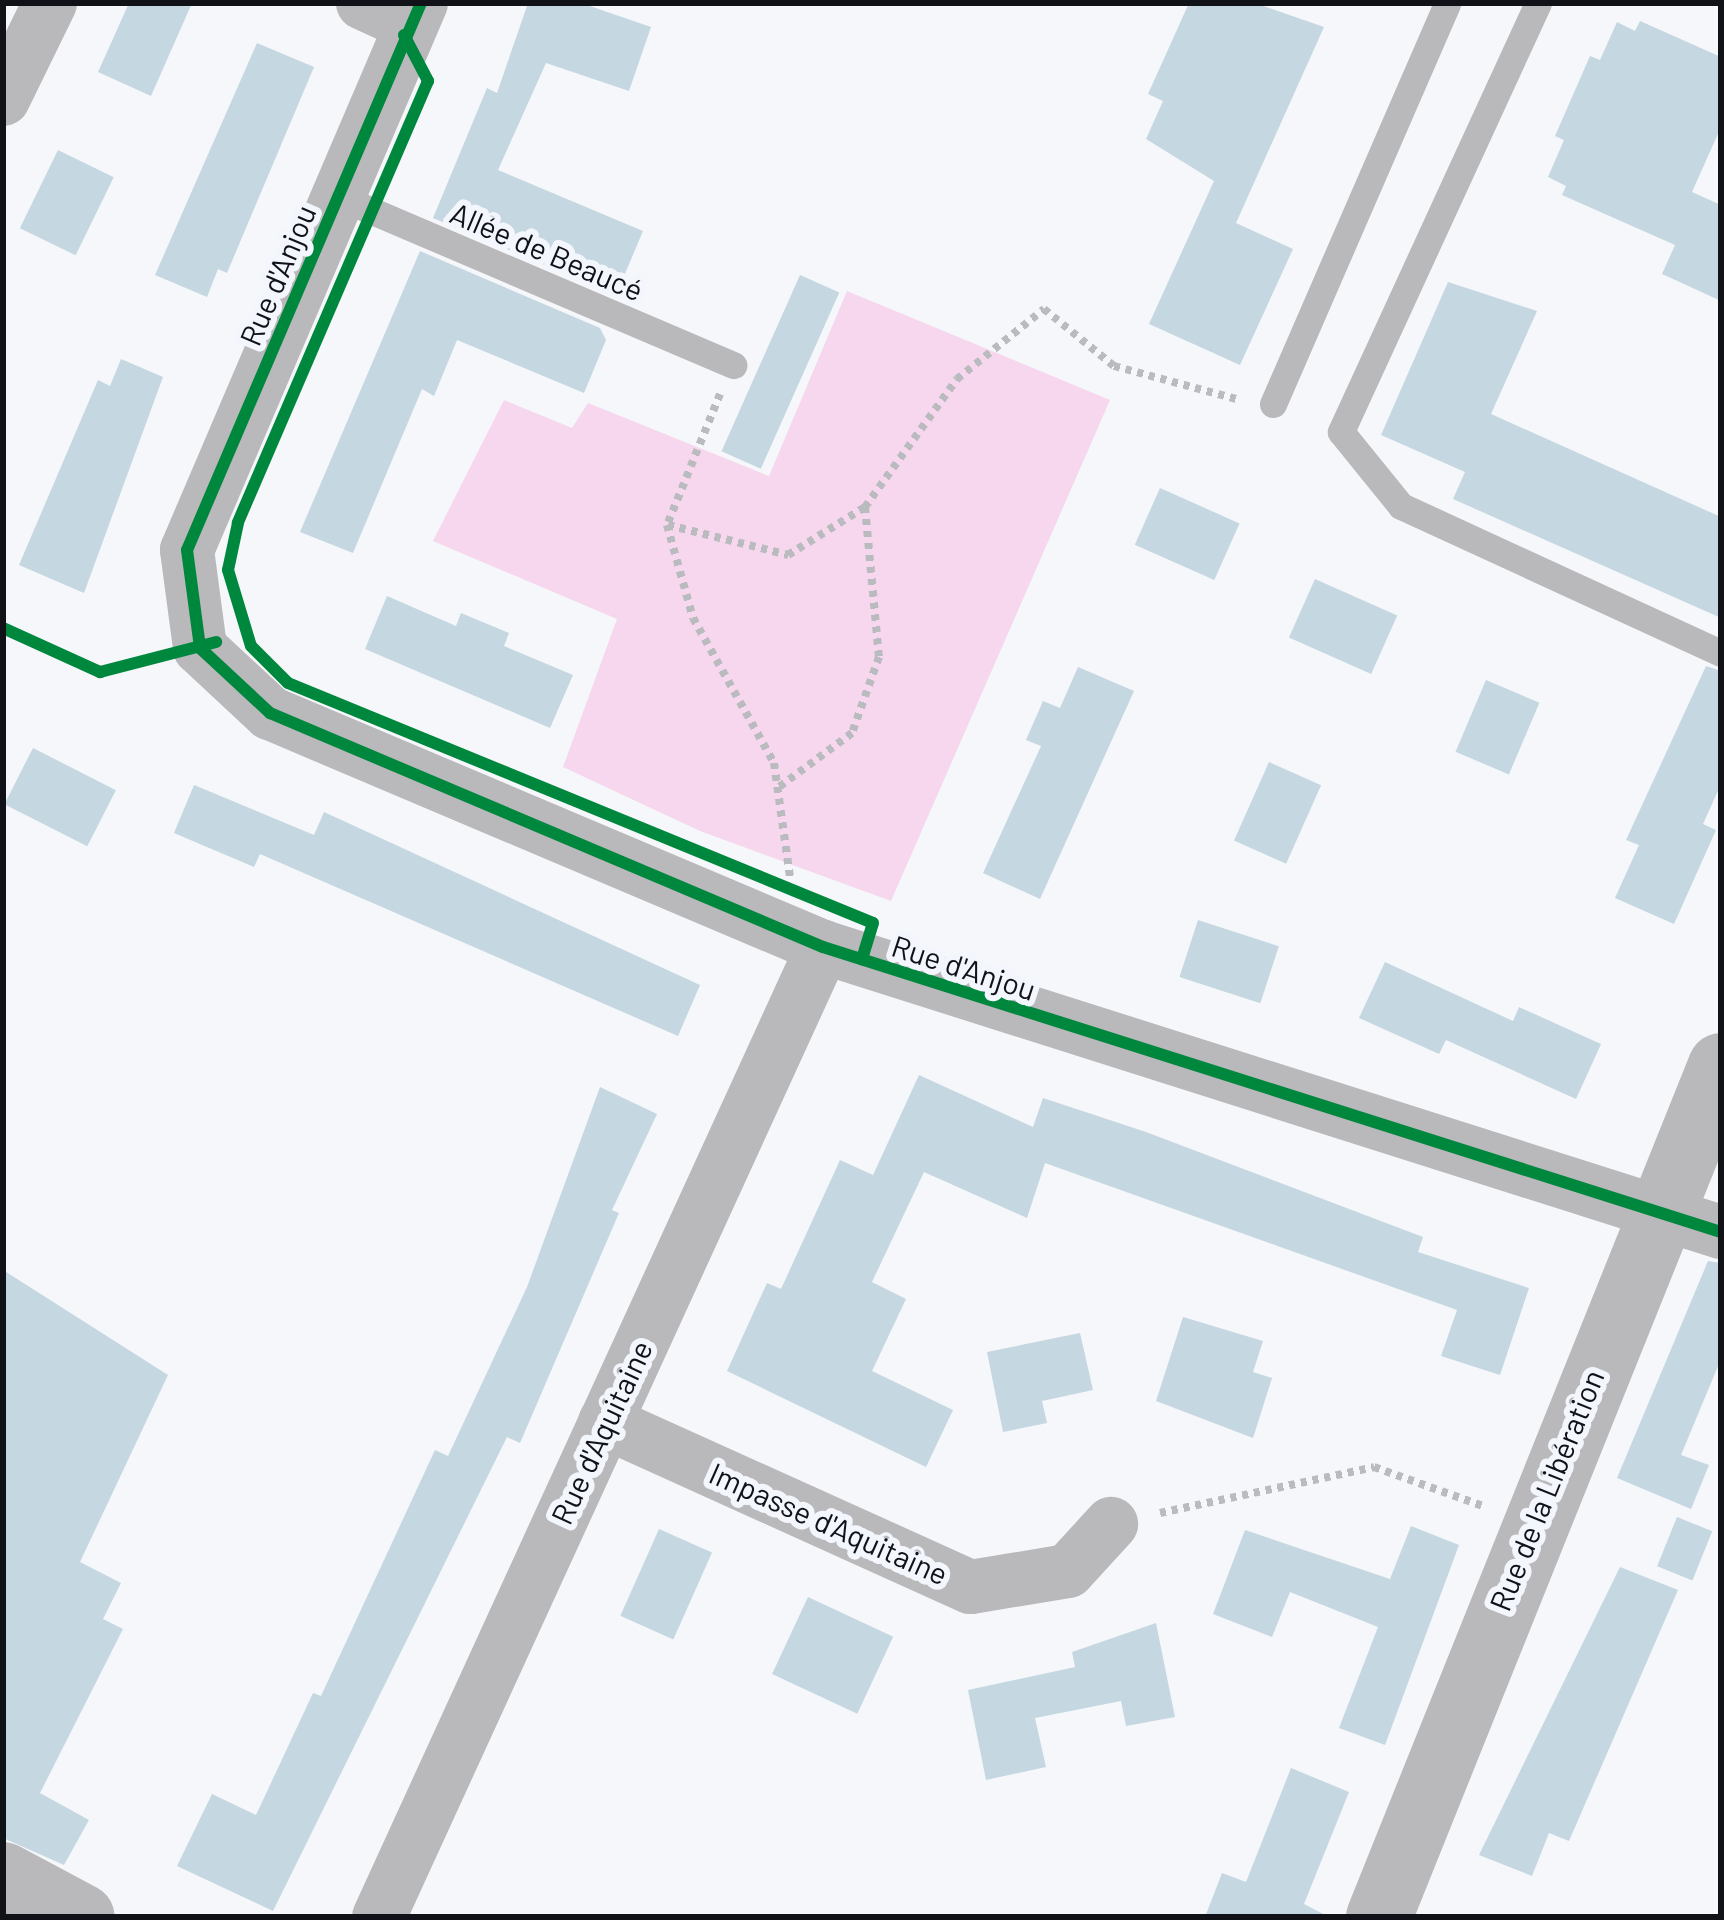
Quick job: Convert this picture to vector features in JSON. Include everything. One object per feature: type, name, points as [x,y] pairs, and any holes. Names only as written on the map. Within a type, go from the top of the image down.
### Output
[{"type":"street","points":[[3,99],[50,3]]},
{"type":"street","name":"Rue d'Anjou","points":[[398,10],[337,196],[187,550],[200,648],[270,713],[823,947],[1691,1223]]},
{"type":"street","name":"Rue d'Aquitaine","points":[[379,1917],[823,947]]},
{"type":"street","name":"Rue de la Libération","points":[[1379,1917],[1530,1523],[1691,1223],[1721,1066]]},
{"type":"street","name":"Impasse d'Aquitaine","points":[[605,1422],[971,1587],[1068,1571],[1111,1524]]},
{"type":"street","points":[[3,1875],[82,1917]]},
{"type":"lane","points":[[1273,404],[1447,3]]},
{"type":"lane","points":[[1538,3],[1341,431],[1401,506],[1721,653]]},
{"type":"lane","name":"Allée de Beaucé","points":[[337,196],[733,365]]},
{"type":"path","points":[[667,525],[788,555],[865,507],[957,379],[1044,309],[1114,366],[1202,395],[1273,404]]},
{"type":"path","points":[[733,365],[667,525],[693,618],[774,763],[792,891],[772,884]]},
{"type":"path","points":[[778,788],[851,733],[879,657],[865,507]]},
{"type":"path","points":[[1111,1524],[1374,1467],[1530,1523]]},
{"type":"shaded area","points":[[847,291],[1110,400],[891,901],[700,831],[563,767],[617,619],[433,541],[504,400],[572,428],[588,403],[769,476]]},
{"type":"building","points":[[129,3],[192,3],[151,96],[98,72]]},
{"type":"building","points":[[528,3],[581,3],[651,27],[629,91],[546,63],[498,170],[643,231],[616,295],[433,218],[487,88],[497,93]]},
{"type":"building","points":[[1189,3],[1255,3],[1324,27],[1236,223],[1293,249],[1240,365],[1149,324],[1214,181],[1146,139],[1163,101],[1148,94]]},
{"type":"building","points":[[1640,21],[1721,57],[1721,127],[1692,192],[1721,205],[1721,301],[1662,274],[1675,245],[1562,195],[1566,186],[1548,177],[1564,140],[1555,136],[1590,56],[1600,60],[1617,22],[1635,31]]},
{"type":"building","points":[[257,43],[314,67],[227,273],[218,269],[207,297],[155,275]]},
{"type":"building","points":[[58,150],[114,177],[76,255],[20,228]]},
{"type":"building","points":[[420,251],[600,328],[606,340],[584,393],[457,340],[434,396],[422,389],[353,553],[300,532]]},
{"type":"building","points":[[800,275],[839,292],[761,469],[721,451]]},
{"type":"building","points":[[1448,282],[1537,311],[1491,414],[1721,517],[1721,618],[1453,499],[1465,472],[1381,435]]},
{"type":"building","points":[[121,359],[163,377],[84,593],[19,565],[98,380],[110,386]]},
{"type":"building","points":[[1160,488],[1239,523],[1214,580],[1135,545]]},
{"type":"building","points":[[1315,579],[1397,616],[1371,674],[1289,637]]},
{"type":"building","points":[[387,596],[456,626],[461,613],[509,633],[504,646],[573,675],[550,728],[365,649]]},
{"type":"building","points":[[1706,666],[1721,671],[1721,784],[1703,824],[1716,830],[1674,924],[1615,898],[1639,845],[1626,840]]},
{"type":"building","points":[[1078,667],[1134,691],[1040,899],[983,873],[1041,746],[1026,740],[1043,701],[1060,708]]},
{"type":"building","points":[[1486,680],[1539,703],[1509,774],[1456,752]]},
{"type":"building","points":[[33,748],[116,790],[87,846],[4,804]]},
{"type":"building","points":[[1269,762],[1321,785],[1286,864],[1234,841]]},
{"type":"building","points":[[194,785],[314,835],[324,812],[700,985],[678,1036],[260,854],[254,867],[174,833]]},
{"type":"building","points":[[1198,920],[1279,946],[1260,1003],[1179,977]]},
{"type":"building","points":[[1385,962],[1513,1021],[1519,1007],[1601,1044],[1576,1099],[1446,1040],[1439,1054],[1359,1018]]},
{"type":"building","points":[[919,1075],[1033,1127],[1043,1098],[1146,1132],[1423,1237],[1418,1252],[1529,1288],[1500,1375],[1441,1356],[1457,1310],[1045,1163],[1027,1218],[924,1172],[872,1282],[906,1299],[872,1371],[953,1410],[926,1467],[727,1371],[767,1283],[781,1289],[840,1160],[873,1175]]},
{"type":"building","points":[[600,1087],[657,1114],[612,1210],[619,1213],[520,1443],[507,1437],[273,1911],[177,1866],[212,1794],[256,1815],[313,1693],[321,1696],[435,1450],[448,1456],[527,1287]]},
{"type":"building","points":[[1708,1261],[1721,1263],[1721,1359],[1681,1455],[1709,1465],[1691,1509],[1617,1478]]},
{"type":"building","points":[[3,1270],[168,1375],[80,1562],[121,1583],[103,1619],[123,1629],[40,1793],[89,1820],[64,1865],[3,1838]]},
{"type":"building","points":[[1183,1317],[1263,1341],[1253,1372],[1272,1378],[1253,1438],[1156,1401]]},
{"type":"building","points":[[1080,1333],[1093,1390],[1042,1401],[1047,1423],[1003,1432],[987,1352]]},
{"type":"building","points":[[1677,1517],[1712,1531],[1692,1580],[1657,1566]]},
{"type":"building","points":[[1411,1526],[1459,1545],[1385,1745],[1339,1728],[1378,1627],[1290,1592],[1272,1637],[1213,1614],[1245,1530],[1390,1579]]},
{"type":"building","points":[[659,1529],[712,1553],[673,1639],[620,1616]]},
{"type":"building","points":[[1620,1567],[1678,1590],[1569,1841],[1549,1833],[1532,1876],[1479,1855]]},
{"type":"building","points":[[808,1597],[893,1637],[857,1714],[772,1674]]},
{"type":"building","points":[[1156,1623],[1175,1717],[1126,1726],[1121,1701],[1035,1718],[1046,1767],[986,1780],[968,1690],[1075,1667],[1072,1652]]},
{"type":"building","points":[[1291,1768],[1349,1792],[1304,1904],[1329,1917],[1205,1917],[1222,1873],[1246,1882]]},
{"type":"cycle path","points":[[421,3],[187,550],[200,648],[270,713],[823,947],[1721,1232]]},
{"type":"cycle path","points":[[404,35],[428,81],[238,523],[228,570],[251,646],[288,683],[873,923],[862,959]]},
{"type":"cycle path","points":[[3,628],[100,672],[216,642]]}]
